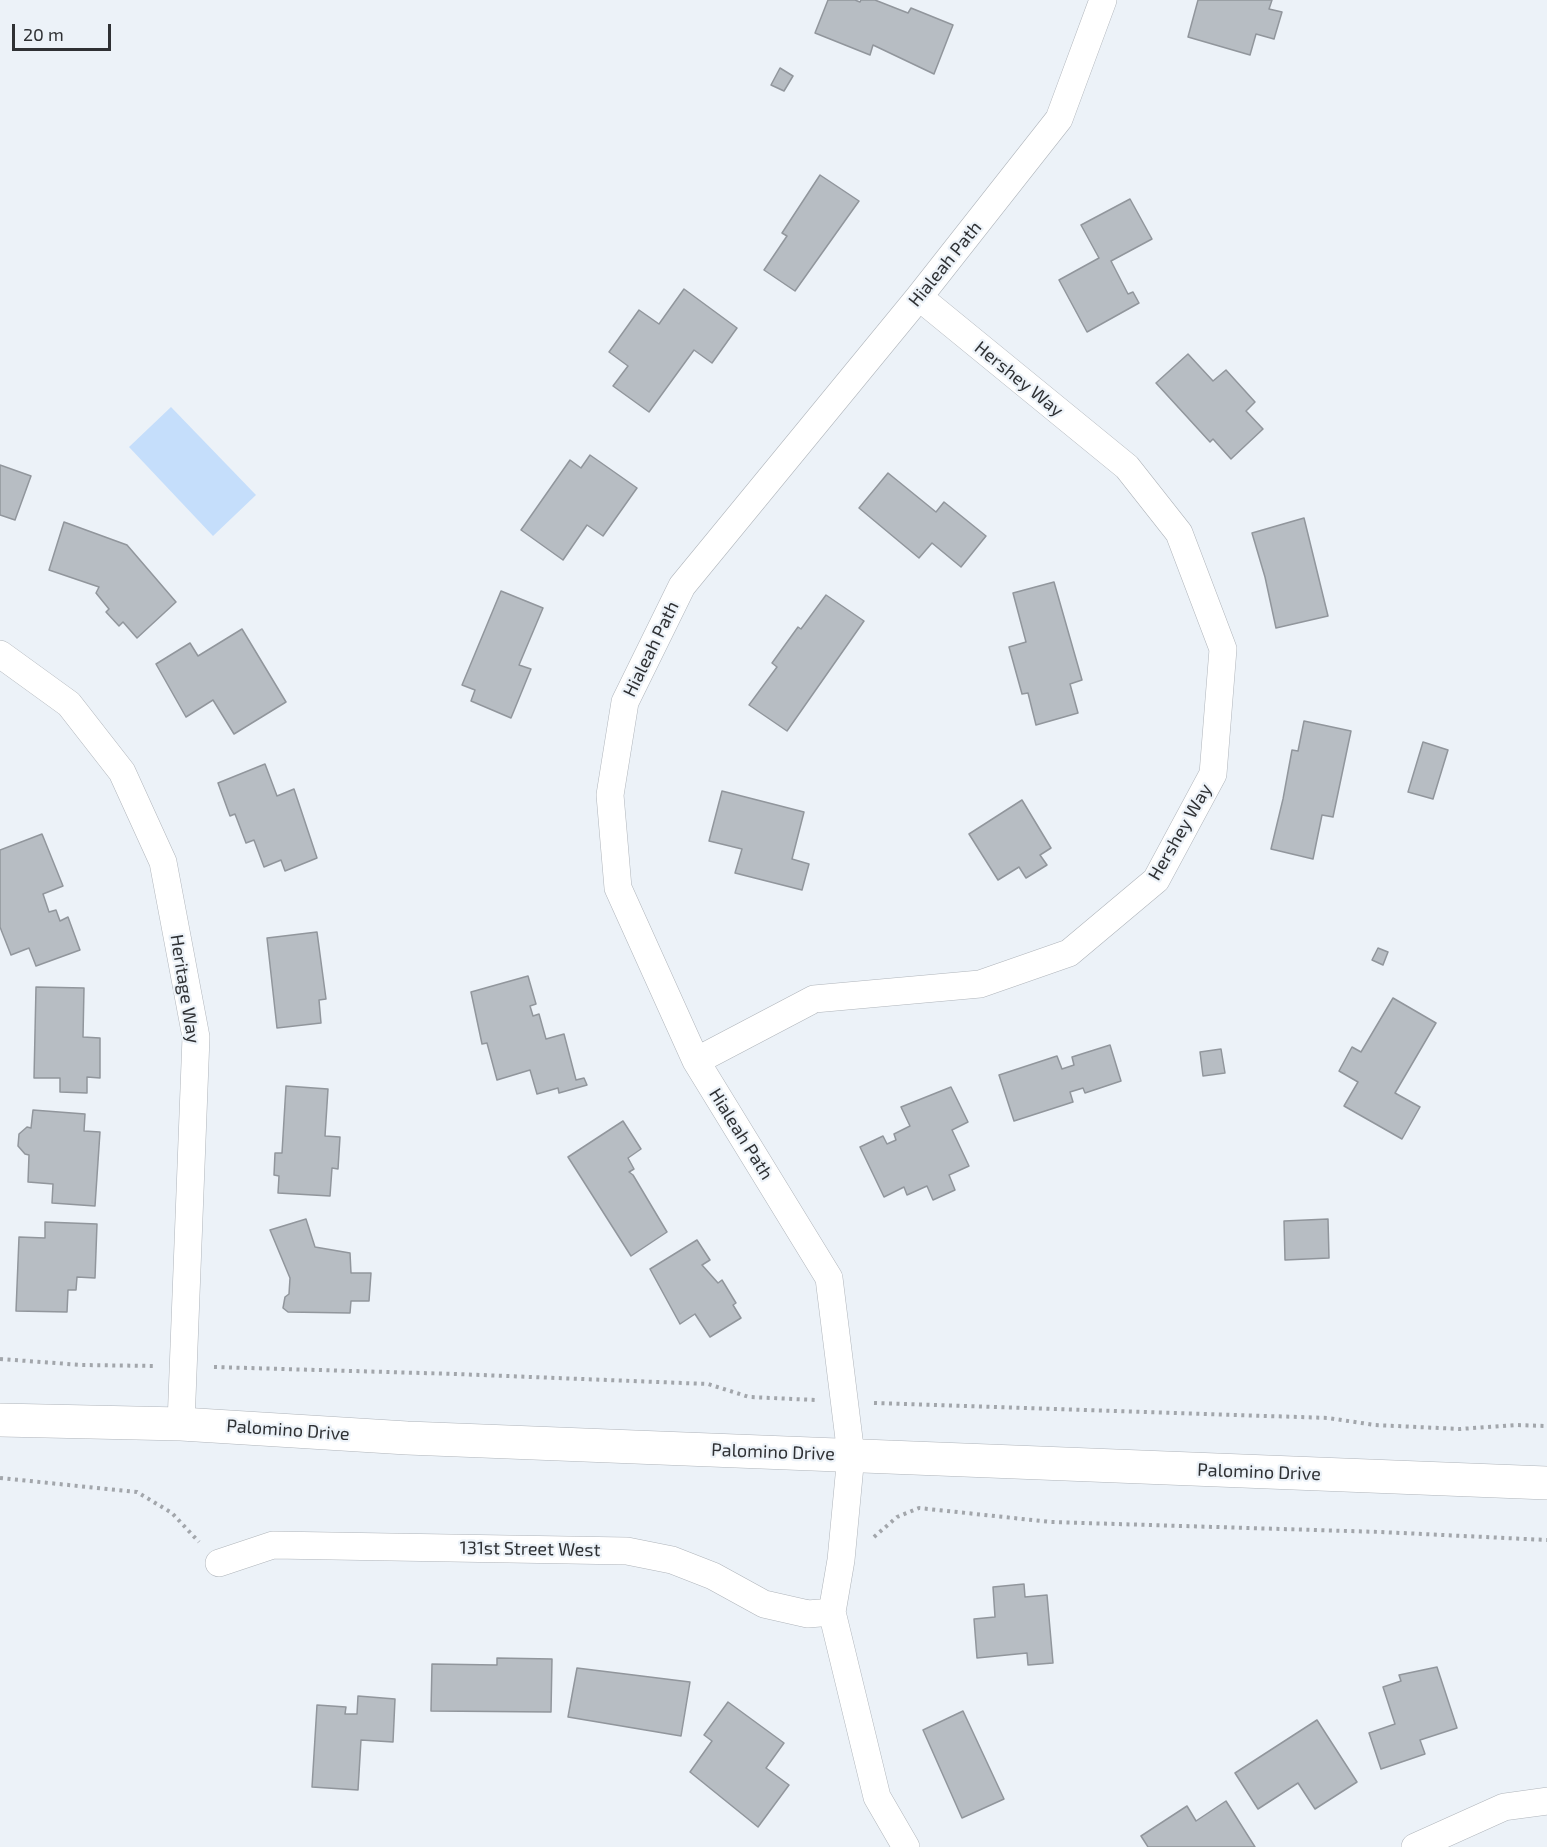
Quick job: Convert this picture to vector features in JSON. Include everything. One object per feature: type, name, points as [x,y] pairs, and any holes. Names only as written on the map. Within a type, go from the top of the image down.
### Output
[{"type":"street","name":"Hialeah Path","points":[[851,1455],[829,1278],[696,1061],[618,888],[610,795],[625,702],[682,586],[919,297],[1059,119],[1103,0]]},
{"type":"street","name":"Hershey Way","points":[[696,1061],[814,999],[980,984],[1069,953],[1156,880],[1213,774],[1223,649],[1179,533],[1127,467],[919,297]]},
{"type":"street","name":"Heritage Way","points":[[0,654],[69,705],[96,738],[122,772],[163,861],[196,1037],[181,1424]]},
{"type":"street","name":"Palomino Drive","points":[[0,1420],[181,1424],[407,1438],[1547,1483]]},
{"type":"street","points":[[851,1455],[841,1560],[832,1612],[877,1797],[906,1847]]},
{"type":"street","name":"131st Street West","points":[[219,1563],[273,1545],[627,1551],[672,1560],[712,1576],[764,1604],[808,1614],[832,1612]]},
{"type":"street","points":[[1414,1847],[1504,1807],[1547,1801]]},
{"type":"path","points":[[0,1359],[82,1365],[456,1374],[708,1384],[749,1397],[1328,1418],[1374,1425],[1460,1429],[1516,1425],[1547,1426]]},
{"type":"path","points":[[0,1478],[137,1492],[172,1513],[219,1563]]},
{"type":"path","points":[[841,1560],[897,1517],[919,1509],[1051,1522],[1547,1540]]},
{"type":"shaded area","points":[[171,407],[256,495],[213,536],[129,447]]},
{"type":"building","points":[[828,0],[860,2],[861,0],[875,0],[908,13],[911,8],[953,25],[934,74],[873,45],[870,55],[815,33]]},
{"type":"building","points":[[1198,0],[1272,0],[1269,9],[1282,12],[1274,39],[1256,34],[1250,55],[1188,37]]},
{"type":"building","points":[[780,68],[793,76],[784,91],[771,85]]},
{"type":"building","points":[[820,175],[859,201],[795,291],[764,270],[787,236],[782,233]]},
{"type":"building","points":[[1130,199],[1152,239],[1111,261],[1128,294],[1133,292],[1139,303],[1087,332],[1059,280],[1099,258],[1081,225]]},
{"type":"building","points":[[684,289],[737,328],[712,363],[694,350],[649,412],[613,386],[628,366],[609,352],[639,310],[659,324]]},
{"type":"building","points":[[1188,354],[1213,381],[1226,370],[1255,402],[1246,411],[1263,429],[1231,459],[1213,439],[1210,442],[1156,383]]},
{"type":"building","points":[[590,455],[637,488],[603,536],[587,525],[563,560],[521,530],[570,460],[581,468]]},
{"type":"building","points":[[0,465],[31,476],[15,520],[0,515]]},
{"type":"building","points":[[888,473],[936,512],[944,502],[986,536],[961,567],[932,543],[919,558],[859,508]]},
{"type":"building","points":[[1304,518],[1328,616],[1276,628],[1265,577],[1252,533]]},
{"type":"building","points":[[64,522],[127,545],[176,602],[137,638],[123,622],[119,626],[106,612],[109,609],[96,593],[99,587],[49,570]]},
{"type":"building","points":[[1054,582],[1082,680],[1070,684],[1078,713],[1036,725],[1028,693],[1022,694],[1009,647],[1026,642],[1013,593]]},
{"type":"building","points":[[501,591],[543,608],[519,665],[531,669],[511,718],[471,701],[475,690],[462,685]]},
{"type":"building","points":[[826,595],[864,621],[787,731],[749,705],[777,667],[772,663],[798,627],[801,629]]},
{"type":"building","points":[[242,629],[286,702],[234,734],[213,700],[186,717],[156,664],[190,643],[198,656]]},
{"type":"building","points":[[1304,721],[1351,731],[1333,817],[1322,815],[1313,859],[1271,849],[1292,750],[1298,751]]},
{"type":"building","points":[[1423,742],[1448,750],[1433,799],[1408,792]]},
{"type":"building","points":[[265,764],[277,796],[294,789],[317,858],[285,871],[281,860],[264,867],[254,840],[246,843],[235,814],[230,816],[218,783]]},
{"type":"building","points":[[722,791],[804,812],[792,859],[809,864],[802,890],[735,873],[742,849],[709,841]]},
{"type":"building","points":[[1022,800],[1051,848],[1040,855],[1047,865],[1026,878],[1019,867],[998,880],[969,834]]},
{"type":"building","points":[[42,834],[63,886],[43,894],[49,912],[56,910],[60,921],[68,917],[80,950],[36,966],[29,948],[11,955],[0,927],[0,850]]},
{"type":"building","points":[[317,932],[326,999],[319,1000],[321,1023],[277,1028],[267,938]]},
{"type":"building","points":[[1378,948],[1388,952],[1383,965],[1372,960]]},
{"type":"building","points":[[528,976],[536,1004],[530,1006],[533,1016],[539,1014],[546,1039],[564,1034],[576,1080],[584,1078],[587,1085],[559,1093],[558,1088],[537,1094],[530,1070],[497,1080],[487,1043],[482,1044],[471,992]]},
{"type":"building","points":[[36,987],[84,988],[83,1037],[100,1038],[100,1078],[87,1077],[87,1093],[60,1092],[60,1078],[34,1078]]},
{"type":"building","points":[[1393,998],[1436,1023],[1395,1093],[1420,1107],[1402,1139],[1344,1106],[1358,1082],[1339,1071],[1352,1047],[1361,1052]]},
{"type":"building","points":[[1110,1045],[1121,1081],[1085,1093],[1083,1088],[1070,1092],[1073,1102],[1014,1121],[999,1075],[1057,1056],[1062,1069],[1074,1065],[1072,1057]]},
{"type":"building","points":[[1221,1049],[1225,1073],[1203,1076],[1200,1052]]},
{"type":"building","points":[[286,1086],[328,1089],[325,1136],[340,1137],[338,1169],[332,1168],[330,1196],[278,1193],[279,1176],[274,1175],[275,1153],[282,1153]]},
{"type":"building","points":[[951,1087],[968,1122],[952,1130],[969,1166],[949,1175],[955,1190],[933,1200],[927,1186],[907,1195],[904,1187],[884,1197],[860,1147],[883,1136],[887,1144],[896,1140],[894,1134],[910,1126],[901,1107]]},
{"type":"building","points":[[33,1110],[85,1114],[84,1131],[100,1132],[95,1206],[52,1203],[53,1184],[28,1182],[29,1155],[18,1146],[19,1134],[27,1127],[31,1128]]},
{"type":"building","points":[[623,1121],[641,1149],[628,1158],[634,1169],[629,1172],[667,1232],[631,1256],[568,1157]]},
{"type":"building","points":[[306,1219],[315,1247],[350,1253],[351,1273],[371,1273],[369,1301],[351,1301],[350,1313],[288,1312],[283,1308],[285,1297],[289,1294],[290,1278],[270,1230]]},
{"type":"building","points":[[1328,1219],[1329,1258],[1285,1260],[1284,1221]]},
{"type":"building","points":[[45,1222],[97,1224],[95,1278],[77,1277],[76,1290],[68,1290],[67,1312],[16,1311],[19,1237],[45,1238]]},
{"type":"building","points":[[697,1240],[710,1260],[702,1265],[718,1283],[722,1280],[736,1303],[733,1305],[741,1318],[710,1337],[695,1314],[680,1324],[650,1269]]},
{"type":"building","points":[[1024,1584],[1025,1597],[1047,1595],[1053,1663],[1028,1665],[1027,1653],[977,1658],[974,1619],[995,1617],[993,1587]]},
{"type":"building","points":[[497,1658],[552,1659],[551,1712],[431,1711],[432,1664],[497,1665]]},
{"type":"building","points":[[1437,1667],[1457,1728],[1420,1740],[1425,1754],[1381,1769],[1369,1733],[1395,1724],[1383,1687],[1401,1681],[1399,1675]]},
{"type":"building","points":[[577,1668],[690,1682],[681,1736],[568,1717]]},
{"type":"building","points":[[358,1696],[395,1699],[393,1742],[361,1740],[358,1790],[312,1787],[317,1705],[346,1707],[345,1714],[357,1714]]},
{"type":"building","points":[[728,1702],[784,1743],[766,1768],[789,1785],[758,1827],[690,1772],[712,1741],[704,1735]]},
{"type":"building","points":[[963,1711],[1004,1799],[962,1818],[923,1730]]},
{"type":"building","points":[[1317,1720],[1357,1782],[1315,1809],[1298,1783],[1258,1809],[1235,1773]]},
{"type":"building","points":[[1226,1801],[1255,1847],[1148,1847],[1141,1836],[1187,1806],[1196,1821]]}]
